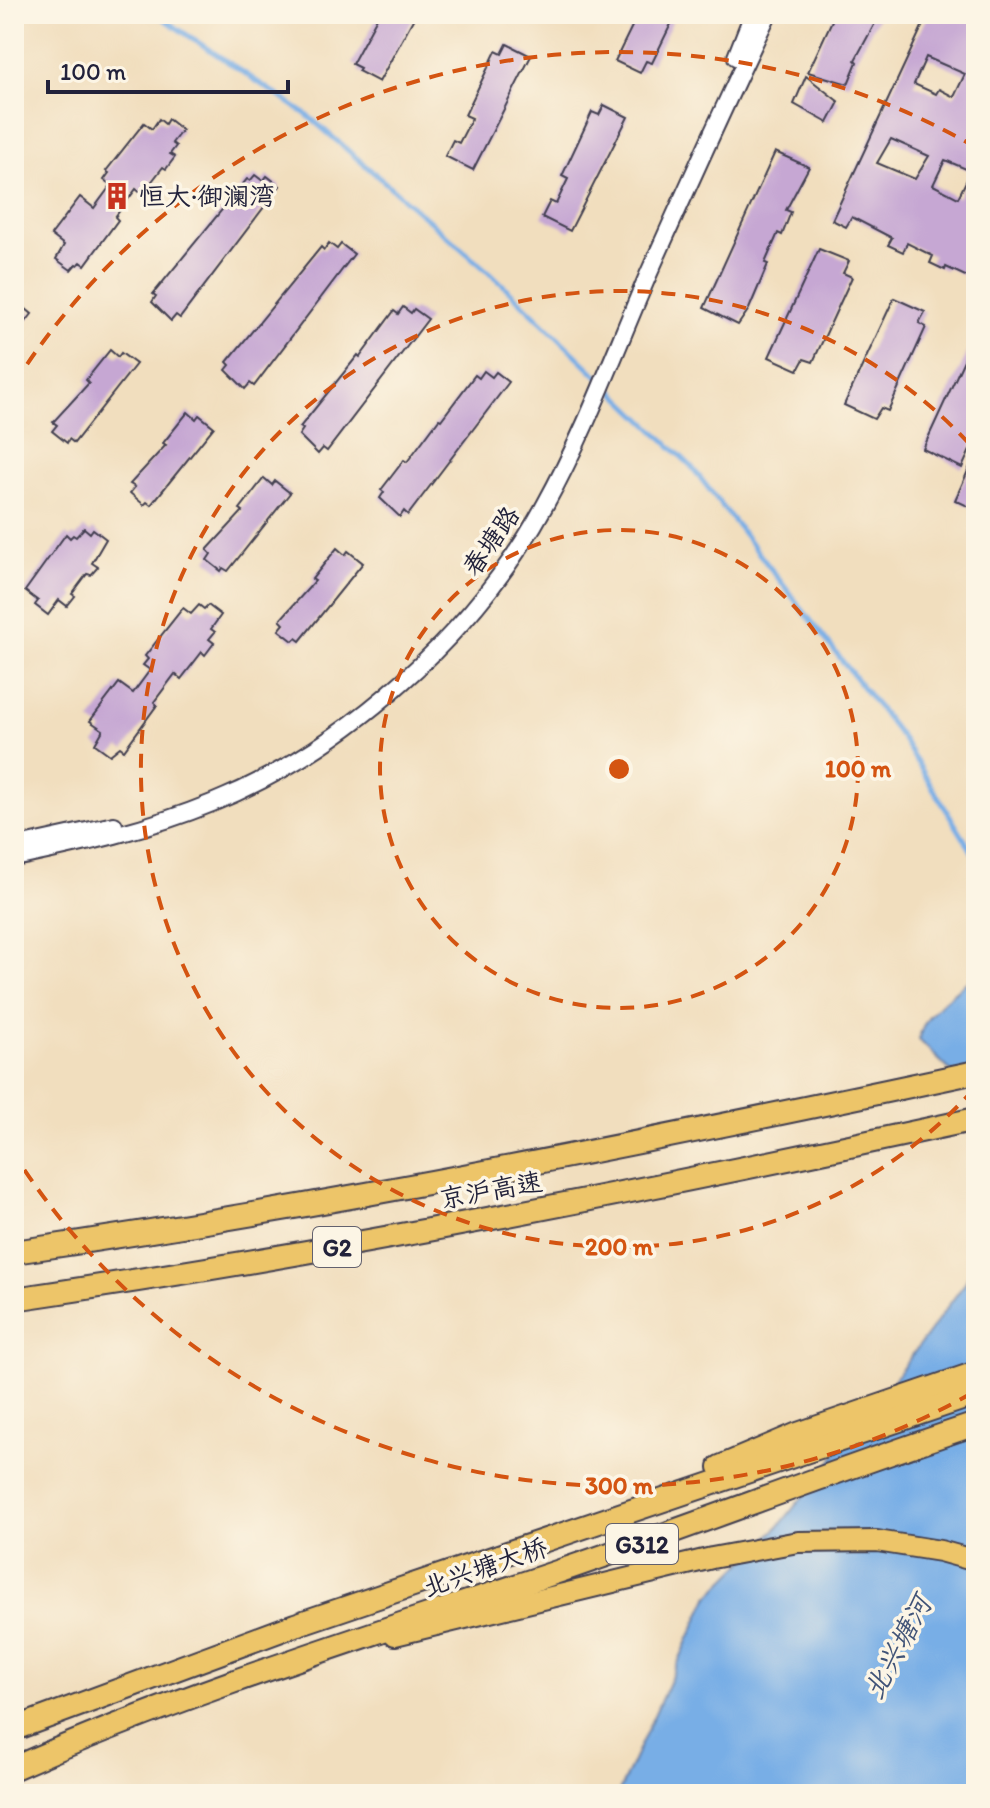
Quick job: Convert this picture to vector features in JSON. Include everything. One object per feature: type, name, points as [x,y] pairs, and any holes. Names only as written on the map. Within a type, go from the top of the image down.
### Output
[{"type":"highway","name":"京沪高速","points":[[14,1252],[321,1203],[651,1141],[976,1072]]},
{"type":"highway","name":"京沪高速","points":[[14,1299],[326,1249],[659,1187],[976,1119]]},
{"type":"highway","points":[[295,1625],[712,1470],[798,1434],[976,1373]]},
{"type":"highway","name":"北兴塘大桥","points":[[14,1729],[295,1625],[976,1394]]},
{"type":"highway","name":"北兴塘大桥","points":[[14,1768],[82,1738],[976,1424]]},
{"type":"main road","points":[[306,1658],[698,1561],[798,1542],[877,1541],[940,1551],[976,1561]]},
{"type":"street","name":"春塘路","points":[[14,858],[88,843],[214,803],[308,753],[378,704],[442,642],[479,600],[518,549],[564,470],[590,400],[753,14]]},
{"type":"street","name":"春塘路","points":[[612,348],[768,14]]},
{"type":"street","name":"春塘路","points":[[14,847],[144,819],[202,800],[306,745],[371,700],[416,658],[467,603],[511,544],[550,479],[590,400]]},
{"type":"water","points":[[976,974],[976,1096],[919,1040],[933,1012]]},
{"type":"water","name":"北兴塘河","points":[[976,1259],[976,1794],[618,1794],[708,1597],[780,1525],[877,1403],[965,1283]]},
{"type":"building","points":[[379,14],[416,14],[379,82],[358,71],[360,68],[352,64]]},
{"type":"building","points":[[638,14],[671,14],[668,20],[672,22],[652,63],[646,61],[640,73],[615,61]]},
{"type":"building","points":[[835,14],[880,14],[855,60],[857,62],[848,84],[808,72]]},
{"type":"building","points":[[928,14],[976,14],[976,281],[930,263],[933,256],[907,243],[903,252],[888,245],[892,238],[852,217],[846,227],[832,220]],"holes":[[[926,57],[965,74],[954,97],[939,89],[936,94],[914,84]],[[891,139],[929,156],[915,179],[877,163]],[[945,160],[971,171],[958,198],[933,185]]]},
{"type":"building","points":[[507,44],[531,56],[473,170],[445,156],[453,140],[459,143],[472,118],[465,115],[496,51],[502,54]]},
{"type":"building","points":[[806,76],[839,102],[828,123],[794,104]]},
{"type":"building","points":[[604,105],[628,117],[570,231],[542,217],[550,201],[556,204],[568,179],[562,176],[592,112],[599,115]]},
{"type":"building","name":"恒大·御澜湾","points":[[159,119],[165,124],[168,119],[182,130],[172,143],[176,146],[170,154],[175,157],[142,194],[136,189],[85,265],[81,262],[71,270],[56,259],[64,245],[51,235],[80,197],[94,208],[111,185],[104,180],[109,173],[106,171],[144,123],[152,129]]},
{"type":"building","points":[[775,152],[809,167],[786,210],[791,212],[782,235],[778,233],[765,263],[768,264],[749,309],[738,325],[704,308]]},
{"type":"building","points":[[255,175],[263,181],[267,176],[280,186],[180,318],[176,315],[171,321],[152,302],[156,296],[153,294],[247,179],[250,181]]},
{"type":"building","points":[[329,243],[337,249],[341,244],[354,254],[254,386],[250,383],[245,389],[226,370],[230,365],[227,362],[321,247],[324,250]]},
{"type":"building","points":[[819,249],[849,261],[843,273],[852,277],[813,362],[804,359],[798,370],[769,357]]},
{"type":"building","points":[[894,298],[925,312],[919,323],[926,327],[888,411],[881,408],[874,419],[844,405]]},
{"type":"building","points":[[14,299],[32,314],[14,337]]},
{"type":"building","points":[[403,307],[411,313],[414,309],[428,319],[327,451],[323,448],[318,454],[299,435],[303,429],[300,427],[358,355],[360,357],[394,311],[398,314]]},
{"type":"building","points":[[976,334],[976,437],[962,468],[923,449]]},
{"type":"building","points":[[110,350],[118,357],[121,353],[136,364],[74,443],[69,439],[67,443],[52,431],[57,425],[53,422],[89,383],[86,380]]},
{"type":"building","points":[[484,371],[492,377],[496,372],[509,382],[408,515],[404,511],[400,517],[380,498],[384,492],[381,490],[404,460],[407,462],[475,375],[479,378]]},
{"type":"building","points":[[188,412],[196,419],[199,415],[214,427],[151,505],[147,502],[144,505],[130,493],[135,487],[130,484],[166,445],[163,443]]},
{"type":"building","points":[[976,453],[976,510],[955,500]]},
{"type":"building","points":[[264,478],[272,485],[275,481],[290,493],[228,571],[223,568],[221,571],[207,560],[211,554],[207,550],[243,511],[240,509]]},
{"type":"building","points":[[84,528],[90,533],[93,529],[106,539],[92,563],[98,567],[91,575],[87,574],[67,606],[59,600],[48,615],[35,605],[38,601],[25,591],[66,534],[70,538],[73,535],[76,537]]},
{"type":"building","points":[[337,548],[345,555],[348,551],[363,563],[300,641],[296,638],[293,641],[279,630],[284,624],[280,620],[315,581],[312,579]]},
{"type":"building","points":[[199,605],[204,609],[208,605],[221,615],[211,629],[215,632],[209,639],[214,643],[205,655],[202,652],[181,679],[175,674],[124,750],[120,747],[110,755],[95,744],[103,730],[90,721],[119,683],[133,693],[150,670],[143,665],[148,659],[145,656],[183,608],[191,614]]},
{"type":"waterway","points":[[156,14],[307,115],[500,282],[691,466],[902,738],[976,858]]},
{"type":"place","name":"恒大·御澜湾","points":[[117,196]]}]
